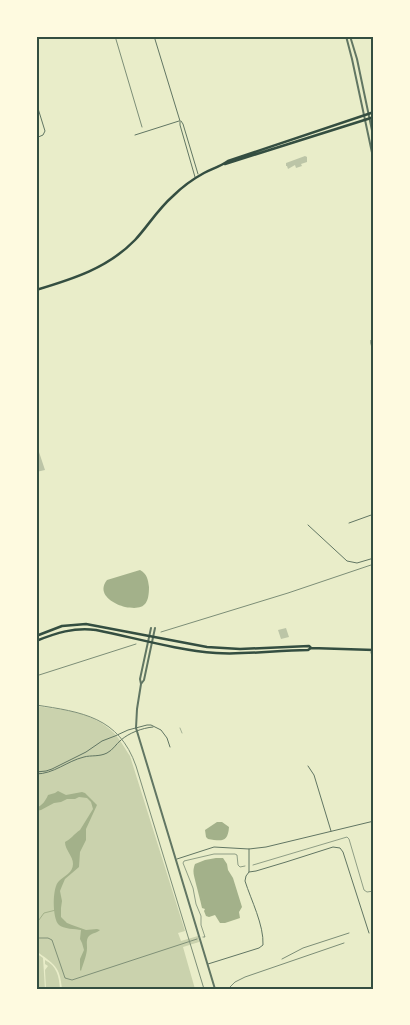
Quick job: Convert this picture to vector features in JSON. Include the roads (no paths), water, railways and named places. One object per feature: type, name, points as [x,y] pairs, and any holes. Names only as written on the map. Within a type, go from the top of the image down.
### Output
[{"type":"main road","points":[[36,290],[83,275],[115,258],[135,240],[169,200],[197,177],[228,161],[374,112]]},
{"type":"main road","points":[[224,164],[229,164],[374,116]]},
{"type":"main road","points":[[36,636],[65,626],[82,624],[96,625],[193,645],[221,648],[246,649],[309,646],[311,648],[372,650]]},
{"type":"main road","points":[[36,641],[61,632],[80,629],[96,630],[194,650],[221,653],[308,650],[311,648]]},
{"type":"street","points":[[154,36],[197,177]]},
{"type":"street","points":[[346,36],[374,162]]},
{"type":"street","points":[[350,36],[374,140]]},
{"type":"street","points":[[36,102],[45,129],[44,134],[36,138]]},
{"type":"street","points":[[135,135],[180,121]]},
{"type":"street","points":[[180,121],[183,124],[197,177]]},
{"type":"street","points":[[374,338],[371,340],[371,343],[374,362]]},
{"type":"street","points":[[349,523],[374,514]]},
{"type":"street","points":[[308,525],[347,561],[357,563],[374,558]]},
{"type":"street","points":[[151,628],[144,680],[141,684],[137,709],[137,730],[215,989]]},
{"type":"street","points":[[151,636],[155,628]]},
{"type":"street","points":[[372,650],[374,666]]},
{"type":"street","points":[[36,773],[44,774],[82,757],[107,753],[121,739],[147,726],[156,727],[164,733],[170,747]]},
{"type":"street","points":[[36,773],[52,769],[86,752],[102,741],[128,730],[137,730]]},
{"type":"street","points":[[308,766],[314,775],[331,831]]},
{"type":"street","points":[[176,859],[214,847],[249,849],[266,847],[374,821]]},
{"type":"street","points":[[248,872],[278,865],[333,847],[340,848],[343,852],[369,933]]},
{"type":"street","points":[[208,964],[259,948],[263,945],[259,921],[245,881],[248,872],[249,849]]},
{"type":"lane","points":[[180,728],[182,733]]},
{"type":"waterway","points":[[36,924],[44,913],[56,910]]},
{"type":"railway","points":[[115,36],[142,127]]},
{"type":"railway","points":[[161,632],[374,564]]},
{"type":"railway","points":[[36,676],[136,644]]},
{"type":"railway","points":[[36,705],[83,714],[97,720],[109,727],[120,737],[129,750],[136,766],[204,989]]},
{"type":"railway","points":[[282,959],[303,948],[349,933]]},
{"type":"railway","points":[[228,989],[235,982],[245,977],[344,943]]}]
